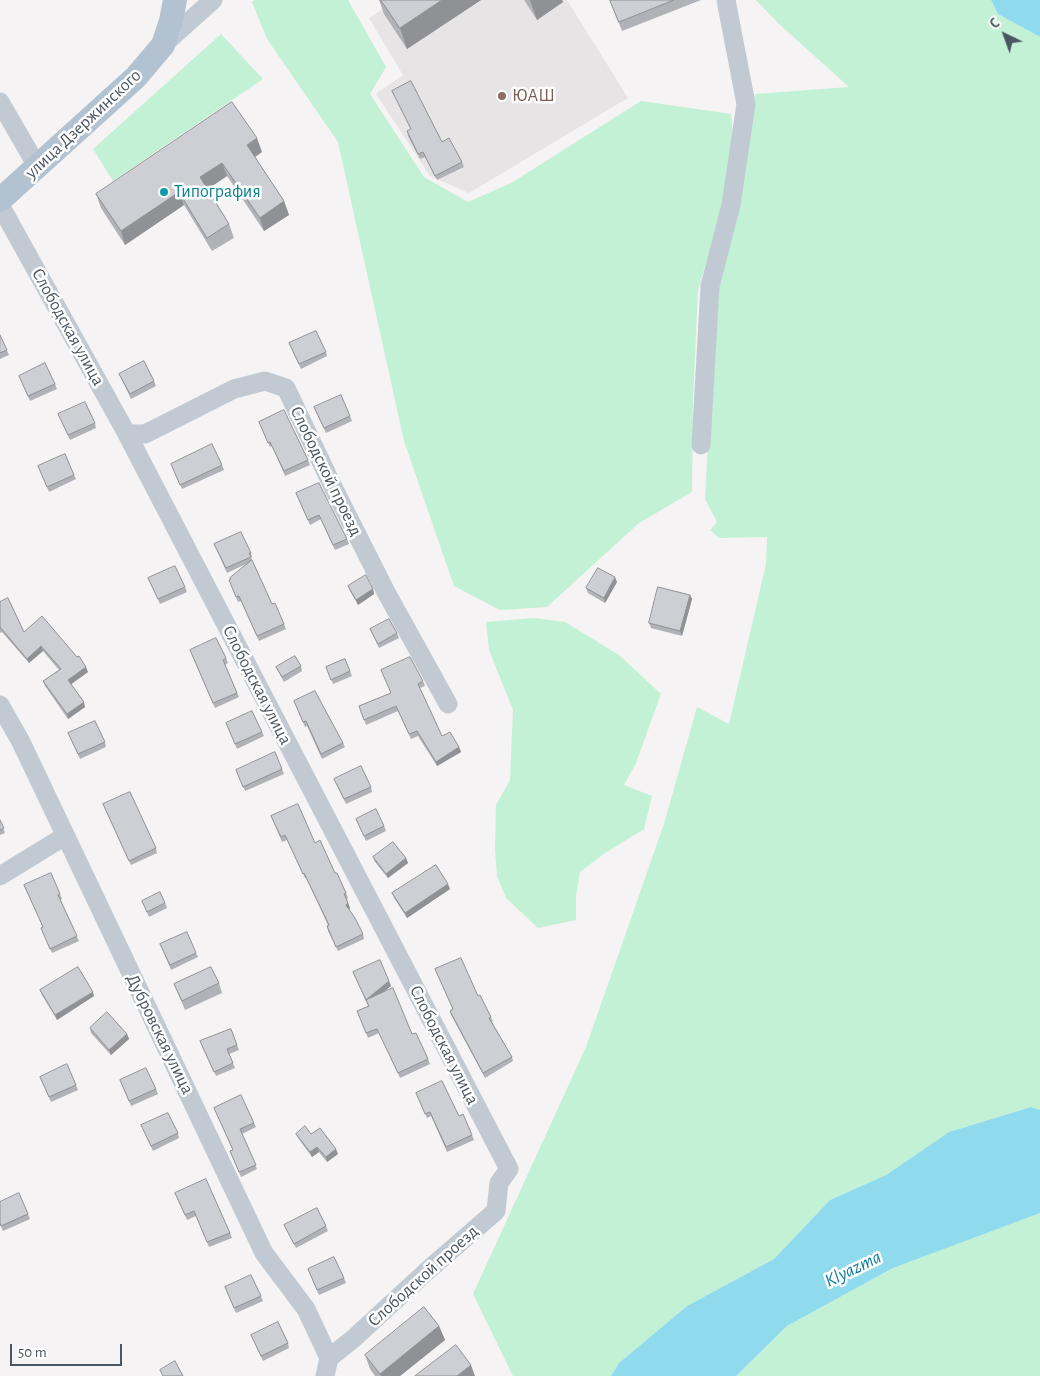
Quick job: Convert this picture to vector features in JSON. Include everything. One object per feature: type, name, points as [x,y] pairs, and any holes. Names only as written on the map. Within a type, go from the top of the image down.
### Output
[{"type":"main road","points":[[163,45],[171,21],[174,0]]},
{"type":"main road","name":"улица Дзержинского","points":[[0,200],[136,77],[163,45]]},
{"type":"street","points":[[163,45],[213,0]]},
{"type":"street","points":[[701,445],[710,286],[731,205],[746,104],[726,0]]},
{"type":"street","points":[[0,102],[36,166]]},
{"type":"street","name":"Слободская улица","points":[[0,205],[127,434],[508,1169]]},
{"type":"street","name":"Слободской проезд","points":[[127,434],[145,434],[234,389],[265,381],[286,388],[334,489],[382,583],[448,704]]},
{"type":"street","name":"Дубровская улица","points":[[0,705],[21,742],[264,1253],[306,1309],[329,1358]]},
{"type":"street","points":[[0,876],[65,836]]},
{"type":"street","name":"Слободской проезд","points":[[329,1358],[353,1339],[496,1211],[499,1183],[508,1169]]},
{"type":"street","points":[[325,1376],[329,1358]]},
{"type":"shaded area","name":"ЮАШ","points":[[397,0],[567,0],[628,98],[469,193],[430,176],[376,94],[403,75],[369,18]]},
{"type":"green space","points":[[255,0],[348,0],[386,67],[370,94],[424,177],[468,202],[511,183],[641,101],[731,114],[733,139],[722,208],[698,290],[693,401],[692,492],[639,523],[547,607],[500,610],[454,586],[404,441],[338,142],[267,39],[252,2]]},
{"type":"green space","points":[[756,0],[991,0],[998,14],[1040,37],[1040,1110],[1031,1107],[949,1132],[886,1175],[830,1200],[774,1259],[687,1306],[619,1363],[611,1376],[513,1376],[473,1294],[586,1047],[664,824],[697,707],[729,724],[766,564],[767,537],[719,538],[710,530],[717,522],[705,499],[715,302],[750,141],[755,94],[849,87],[779,24]]},
{"type":"green space","points":[[221,34],[263,79],[113,181],[93,149]]},
{"type":"green space","points":[[534,618],[565,622],[619,655],[661,694],[636,763],[624,785],[652,796],[644,829],[605,853],[580,872],[576,896],[576,920],[538,928],[506,898],[497,876],[495,850],[496,805],[510,780],[513,710],[489,650],[486,622]]},
{"type":"green space","points":[[1040,1213],[1040,1376],[736,1376],[787,1326],[893,1268]]},
{"type":"water","points":[[991,0],[1040,0],[1040,37],[998,14]]},
{"type":"water","name":"Klyazma","points":[[1031,1107],[1040,1110],[1040,1213],[893,1268],[787,1326],[736,1376],[611,1376],[619,1363],[687,1306],[774,1259],[830,1200],[886,1175],[949,1132]]},
{"type":"building","points":[[381,0],[442,0],[400,28]]},
{"type":"building","points":[[610,0],[674,0],[619,22]]},
{"type":"building","points":[[411,81],[442,142],[449,138],[462,162],[435,176],[423,152],[418,154],[407,131],[411,129],[392,91]]},
{"type":"building","name":"Типография","points":[[232,102],[257,138],[247,145],[284,201],[260,218],[222,163],[200,177],[229,224],[207,238],[179,192],[121,231],[96,194]]},
{"type":"building","points":[[316,331],[326,352],[299,364],[289,343]]},
{"type":"building","points":[[0,335],[7,350],[0,353]]},
{"type":"building","points":[[144,361],[154,381],[130,394],[119,374]]},
{"type":"building","points":[[45,363],[55,384],[28,396],[19,376]]},
{"type":"building","points":[[341,395],[350,416],[324,428],[314,407]]},
{"type":"building","points":[[85,402],[95,423],[68,435],[58,414]]},
{"type":"building","points":[[284,410],[308,460],[284,471],[270,442],[268,443],[259,422]]},
{"type":"building","points":[[212,444],[222,465],[180,485],[171,464]]},
{"type":"building","points":[[65,454],[74,475],[47,487],[38,466]]},
{"type":"building","points":[[319,483],[347,539],[333,545],[319,515],[308,520],[296,493]]},
{"type":"building","points":[[241,532],[251,557],[226,568],[214,544]]},
{"type":"building","points":[[252,560],[272,604],[275,603],[284,624],[257,636],[239,596],[236,597],[229,580]]},
{"type":"building","points":[[175,566],[185,587],[158,599],[148,578]]},
{"type":"building","points":[[598,568],[615,577],[604,598],[586,588]]},
{"type":"building","points":[[366,575],[373,589],[356,600],[348,586]]},
{"type":"building","points":[[658,587],[690,595],[680,631],[649,623]]},
{"type":"building","points":[[8,598],[24,632],[42,616],[77,657],[79,656],[86,667],[68,680],[84,702],[67,714],[43,681],[61,669],[41,646],[27,659],[0,627],[0,602]]},
{"type":"building","points":[[389,619],[397,633],[378,644],[370,629]]},
{"type":"building","points":[[216,638],[226,658],[223,660],[237,693],[213,703],[190,650]]},
{"type":"building","points":[[295,656],[301,666],[282,677],[276,667]]},
{"type":"building","points":[[410,657],[423,681],[418,684],[442,736],[450,732],[459,747],[436,762],[417,731],[409,734],[396,706],[364,720],[359,706],[391,693],[381,670]]},
{"type":"building","points":[[345,659],[350,671],[331,680],[326,667]]},
{"type":"building","points":[[315,691],[343,743],[321,754],[306,721],[303,722],[294,701]]},
{"type":"building","points":[[252,711],[262,732],[235,744],[226,723]]},
{"type":"building","points":[[95,721],[105,742],[78,754],[68,733]]},
{"type":"building","points":[[275,752],[282,769],[243,787],[236,770]]},
{"type":"building","points":[[361,766],[371,787],[344,799],[334,779]]},
{"type":"building","points":[[130,792],[156,848],[129,861],[103,804]]},
{"type":"building","points":[[298,804],[315,843],[320,840],[335,873],[337,873],[346,893],[344,894],[348,903],[346,905],[363,934],[336,947],[327,926],[329,925],[304,873],[285,835],[281,837],[271,816]]},
{"type":"building","points":[[376,809],[384,826],[364,836],[356,819]]},
{"type":"building","points":[[0,820],[4,828],[0,830]]},
{"type":"building","points":[[393,842],[406,858],[386,874],[373,857]]},
{"type":"building","points":[[436,865],[448,884],[405,913],[392,893]]},
{"type":"building","points":[[51,873],[60,894],[58,895],[77,936],[50,949],[41,928],[43,927],[24,885]]},
{"type":"building","points":[[160,892],[165,903],[147,912],[142,901]]},
{"type":"building","points":[[187,932],[196,953],[170,965],[160,944]]},
{"type":"building","points":[[461,958],[478,996],[480,995],[491,1017],[489,1018],[512,1057],[483,1073],[450,1011],[453,1009],[435,969]]},
{"type":"building","points":[[380,960],[389,981],[366,1000],[353,972]]},
{"type":"building","points":[[78,967],[93,992],[55,1015],[40,990]]},
{"type":"building","points":[[211,967],[219,983],[182,1001],[174,984]]},
{"type":"building","points":[[393,988],[412,1034],[416,1033],[428,1059],[398,1073],[377,1029],[366,1033],[357,1011],[369,1006],[366,1000]]},
{"type":"building","points":[[107,1012],[127,1034],[109,1050],[90,1028]]},
{"type":"building","points":[[231,1029],[237,1045],[227,1049],[233,1063],[214,1072],[200,1041]]},
{"type":"building","points":[[67,1064],[76,1085],[49,1097],[40,1077]]},
{"type":"building","points":[[146,1068],[156,1089],[129,1101],[120,1080]]},
{"type":"building","points":[[442,1081],[459,1116],[463,1114],[472,1135],[446,1147],[430,1112],[425,1114],[416,1093]]},
{"type":"building","points":[[241,1095],[254,1123],[240,1129],[256,1165],[239,1172],[230,1151],[233,1150],[214,1108]]},
{"type":"building","points":[[168,1113],[178,1133],[151,1146],[141,1125]]},
{"type":"building","points":[[305,1126],[311,1134],[320,1128],[336,1149],[326,1157],[317,1147],[310,1152],[296,1134]]},
{"type":"building","points":[[206,1179],[230,1233],[207,1242],[194,1211],[185,1215],[175,1193]]},
{"type":"building","points":[[19,1193],[28,1214],[1,1226],[0,1202]]},
{"type":"building","points":[[317,1208],[326,1226],[294,1244],[284,1225]]},
{"type":"building","points":[[334,1257],[344,1278],[317,1290],[308,1269]]},
{"type":"building","points":[[251,1275],[261,1296],[234,1308],[225,1287]]},
{"type":"building","points":[[424,1307],[439,1326],[380,1374],[365,1355]]},
{"type":"building","points":[[278,1322],[288,1343],[261,1356],[251,1335]]},
{"type":"building","points":[[456,1345],[471,1365],[457,1376],[415,1376]]},
{"type":"building","points":[[175,1361],[183,1376],[163,1376],[160,1370]]},
{"type":"place","name":"ЮАШ","points":[[502,96]]},
{"type":"place","name":"Типография","points":[[164,192]]}]
